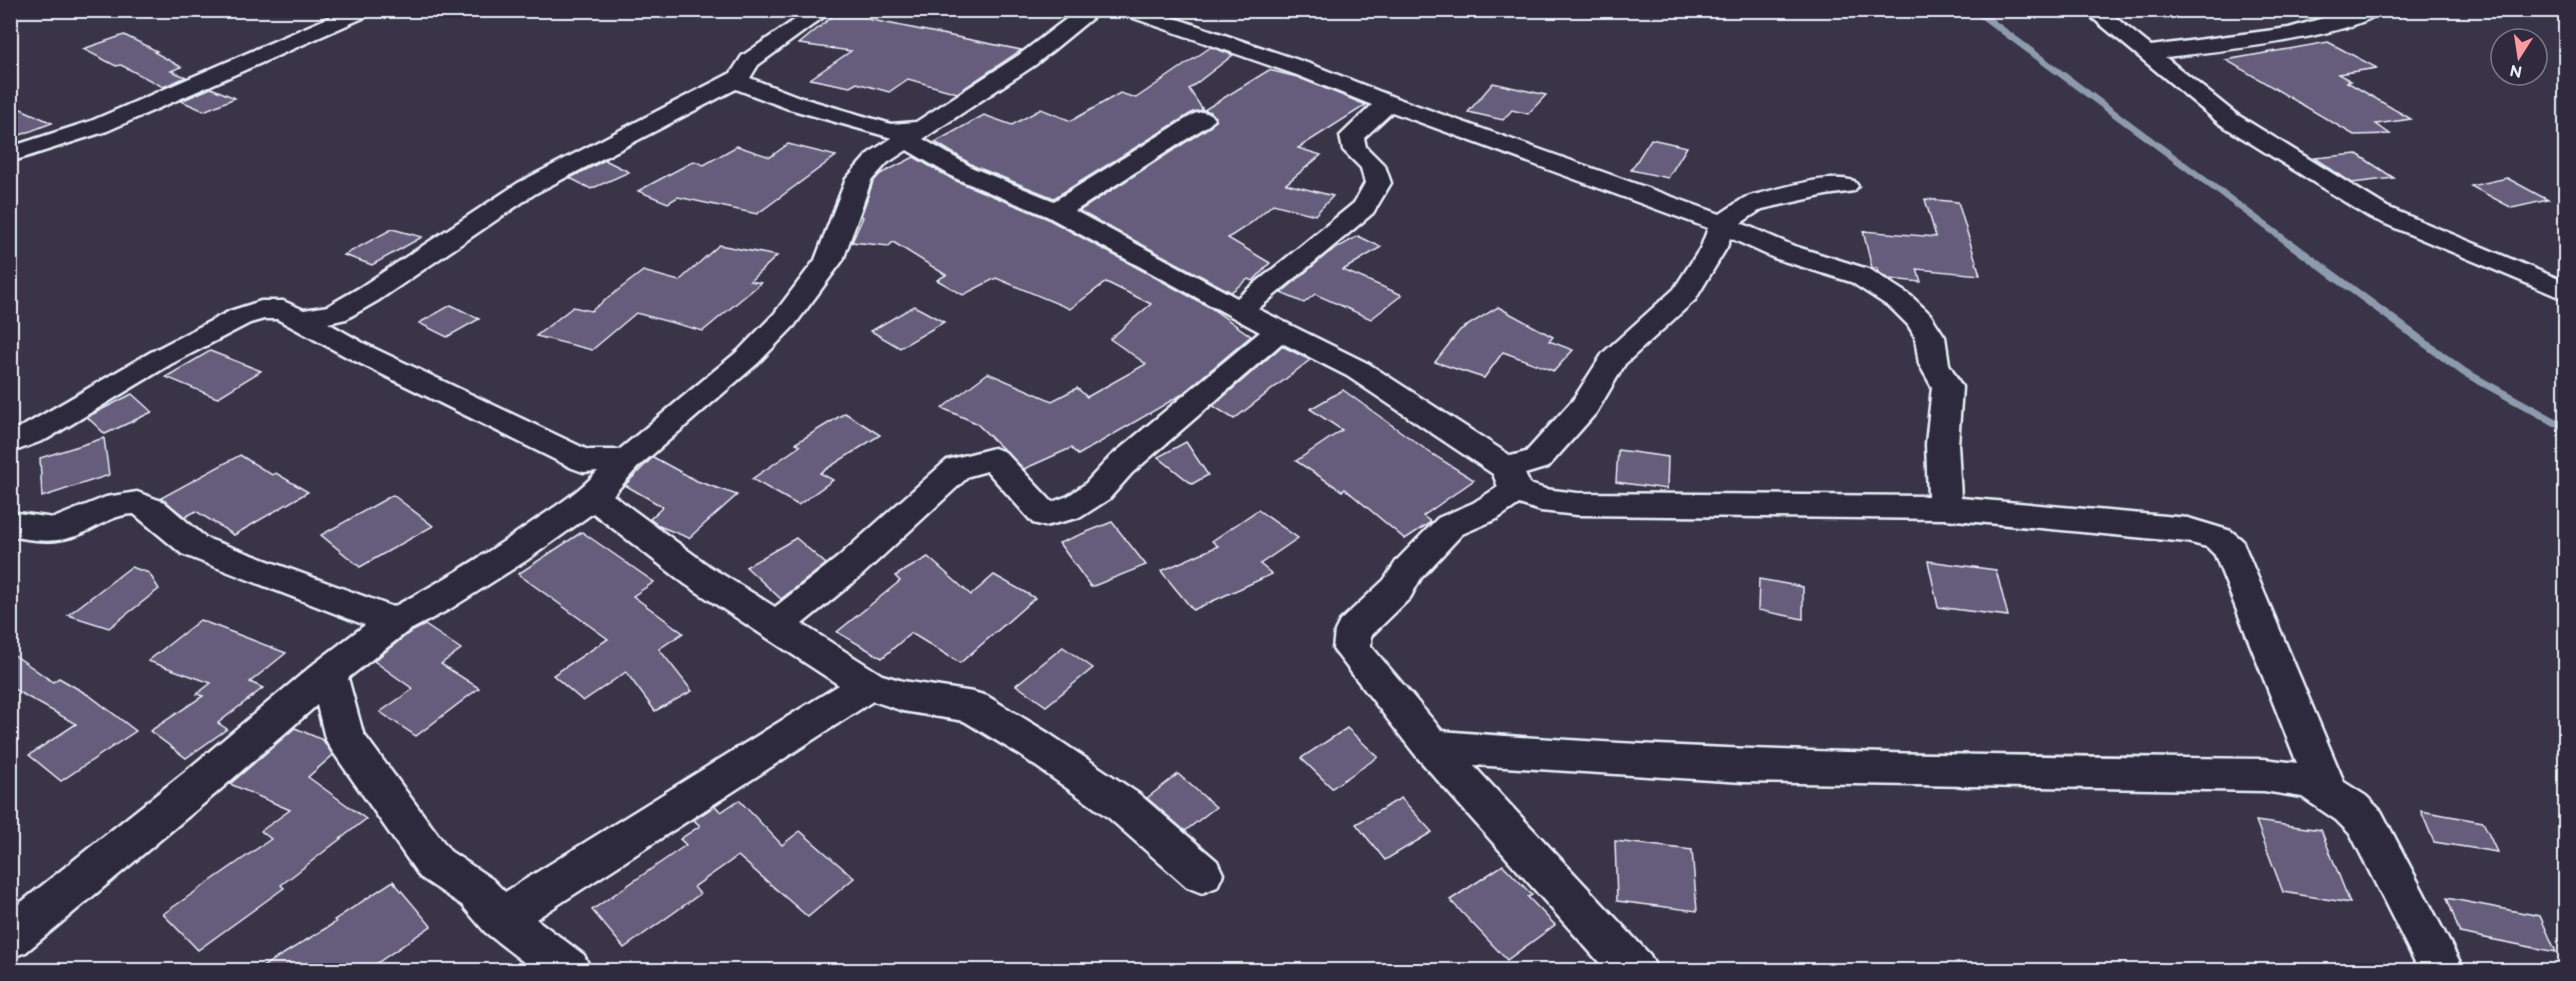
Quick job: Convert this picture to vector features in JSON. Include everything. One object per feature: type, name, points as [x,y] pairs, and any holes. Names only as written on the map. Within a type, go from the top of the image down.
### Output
[{"type":"street","points":[[10,154],[99,126],[365,10]]},
{"type":"street","points":[[321,321],[378,288],[527,188],[739,78],[750,61],[823,10]]},
{"type":"street","points":[[10,938],[200,783],[328,673],[395,622],[437,600],[515,551],[593,497],[627,460],[748,357],[784,320],[829,260],[859,178],[878,158],[1027,60],[1092,10]]},
{"type":"street","points":[[1129,10],[1305,70],[1388,104],[1513,146],[1722,224],[1784,252],[1861,276],[1901,302],[1920,320],[1930,337],[1934,364],[1947,387],[1942,444],[1945,508]]},
{"type":"street","points":[[2093,10],[2229,119],[2378,212],[2565,292]]},
{"type":"street","points":[[2145,53],[2255,40],[2351,19],[2370,10]]},
{"type":"street","points":[[739,78],[742,83],[763,92],[890,132],[913,134],[964,173],[1056,211],[1239,310],[1358,370],[1478,451],[1511,479],[1541,500],[1577,504],[1945,508],[2188,530],[2219,539],[2230,549],[2309,780]]},
{"type":"street","points":[[1239,310],[1364,208],[1378,183],[1373,166],[1357,154],[1351,145],[1352,136],[1388,104]]},
{"type":"street","points":[[1056,211],[1202,119]]},
{"type":"street","points":[[1634,970],[1431,746],[1352,649],[1353,631],[1397,589],[1409,569],[1450,526],[1485,511],[1511,479],[1537,460],[1585,406],[1613,359],[1685,294],[1714,247],[1722,224],[1753,203],[1826,187],[1845,186]]},
{"type":"street","points":[[10,443],[36,432],[161,358],[240,317],[261,310],[283,310],[321,321],[355,350],[584,461],[627,460]]},
{"type":"street","points":[[777,625],[849,567],[958,468],[994,459],[1046,515],[1066,512],[1099,492],[1121,465],[1279,330]]},
{"type":"street","points":[[593,497],[697,575],[869,685],[903,696],[972,707],[1034,744],[1124,806],[1202,874]]},
{"type":"street","points":[[10,524],[43,531],[59,529],[101,509],[135,503],[152,508],[162,522],[191,544],[261,574],[306,588],[395,622]]},
{"type":"street","points":[[328,673],[345,738],[435,864],[477,892],[501,918],[568,970]]},
{"type":"street","points":[[501,918],[869,685]]},
{"type":"street","points":[[1431,746],[1524,755],[1700,764],[2264,775],[2309,780],[2351,808],[2366,823],[2442,970]]},
{"type":"building","points":[[840,10],[877,10],[867,19],[1021,50],[957,93],[908,79],[889,92],[857,83],[850,87],[810,79],[851,51],[799,44]]},
{"type":"building","points":[[124,35],[157,51],[154,52],[181,67],[171,71],[186,77],[163,87],[121,65],[116,66],[83,49]]},
{"type":"building","points":[[2328,42],[2377,68],[2338,74],[2351,81],[2347,82],[2411,119],[2376,124],[2390,134],[2354,135],[2226,60]]},
{"type":"building","points":[[1211,47],[1233,55],[1189,89],[1203,110],[1193,112],[1054,198],[974,166],[935,142],[984,115],[1012,125],[1041,109],[1071,121],[1120,93],[1136,98]]},
{"type":"building","points":[[1269,70],[1297,77],[1366,105],[1298,148],[1321,155],[1286,184],[1333,196],[1315,215],[1273,204],[1251,223],[1228,238],[1270,263],[1253,281],[1248,279],[1231,292],[1079,211],[1211,126],[1216,118],[1211,112],[1204,110]]},
{"type":"building","points":[[1493,83],[1546,95],[1528,114],[1512,110],[1503,120],[1468,112]]},
{"type":"building","points":[[211,88],[235,98],[204,111],[181,101]]},
{"type":"building","points":[[10,104],[52,123],[10,139]]},
{"type":"building","points":[[1651,139],[1687,147],[1668,178],[1631,170]]},
{"type":"building","points":[[788,144],[836,156],[757,214],[678,197],[668,203],[638,191],[694,161],[704,165],[737,146],[770,157]]},
{"type":"building","points":[[2357,154],[2394,178],[2352,183],[2314,158]]},
{"type":"building","points":[[914,157],[954,180],[1046,218],[1211,308],[1251,336],[1181,395],[1078,455],[1071,448],[1024,469],[976,423],[942,408],[988,373],[1052,401],[1077,388],[1087,397],[1146,364],[1110,339],[1151,304],[1106,282],[1070,309],[996,278],[963,295],[937,280],[946,275],[893,242],[889,246],[852,242],[863,217],[861,216],[873,182],[880,174]]},
{"type":"building","points":[[605,160],[629,172],[591,189],[570,178]]},
{"type":"building","points":[[2507,178],[2548,200],[2512,208],[2471,186]]},
{"type":"building","points":[[1925,199],[1958,202],[1980,275],[1917,269],[1921,282],[1889,279],[1878,272],[1877,268],[1872,268],[1863,231],[1936,237]]},
{"type":"building","points":[[392,229],[422,237],[372,265],[344,255]]},
{"type":"building","points":[[1358,236],[1381,247],[1343,270],[1402,295],[1371,319],[1315,294],[1304,303],[1281,293],[1328,253]]},
{"type":"building","points":[[719,245],[777,256],[750,281],[761,283],[703,331],[636,313],[592,350],[536,336],[573,307],[591,311],[643,271],[679,281]]},
{"type":"building","points":[[451,305],[479,319],[447,337],[419,323]]},
{"type":"building","points":[[914,306],[944,322],[900,348],[871,331]]},
{"type":"building","points":[[1498,307],[1553,337],[1549,341],[1573,350],[1554,371],[1503,352],[1484,378],[1435,362],[1460,330]]},
{"type":"building","points":[[1282,346],[1310,360],[1234,419],[1213,406]]},
{"type":"building","points":[[210,351],[261,371],[217,398],[166,377]]},
{"type":"building","points":[[1343,390],[1432,454],[1474,480],[1423,516],[1431,522],[1405,539],[1345,489],[1342,491],[1296,461],[1342,430],[1310,409]]},
{"type":"building","points":[[132,394],[152,412],[105,434],[87,417]]},
{"type":"building","points":[[845,413],[880,435],[820,473],[833,480],[798,505],[752,479],[800,446],[796,443]]},
{"type":"building","points":[[104,438],[109,475],[42,497],[40,458]]},
{"type":"building","points":[[1186,442],[1208,475],[1192,484],[1158,457]]},
{"type":"building","points":[[1618,450],[1668,457],[1667,489],[1616,482]]},
{"type":"building","points":[[240,455],[272,475],[276,473],[308,492],[234,535],[196,511],[185,517],[161,498]]},
{"type":"building","points":[[653,457],[697,481],[737,495],[689,538],[659,526],[650,519],[663,507],[625,485]]},
{"type":"building","points":[[393,495],[433,526],[360,567],[321,535]]},
{"type":"building","points":[[1258,510],[1298,538],[1260,564],[1272,574],[1193,610],[1161,571],[1218,546],[1212,541]]},
{"type":"building","points":[[1112,522],[1146,565],[1091,587],[1059,543]]},
{"type":"building","points":[[582,532],[654,582],[633,596],[683,633],[659,649],[692,691],[655,711],[626,672],[583,701],[553,675],[608,639],[518,574]]},
{"type":"building","points":[[796,538],[826,564],[781,599],[746,567]]},
{"type":"building","points":[[928,557],[971,595],[994,575],[1035,598],[960,663],[911,633],[882,658],[837,632],[900,581],[895,576]]},
{"type":"building","points":[[1928,561],[1996,570],[2008,616],[1938,607]]},
{"type":"building","points":[[131,567],[149,573],[159,589],[109,628],[68,615]]},
{"type":"building","points":[[1759,579],[1803,587],[1803,619],[1758,610]]},
{"type":"building","points":[[200,620],[286,653],[250,682],[263,688],[218,723],[227,729],[186,758],[150,731],[203,696],[197,694],[211,683],[148,661]]},
{"type":"building","points":[[425,625],[461,649],[441,664],[479,688],[416,736],[380,712],[413,689],[374,661],[409,633]]},
{"type":"building","points":[[1063,647],[1093,668],[1046,706],[1016,685]]},
{"type":"building","points":[[10,652],[53,682],[59,678],[90,696],[136,731],[61,781],[29,755],[76,724],[10,687]]},
{"type":"building","points":[[295,728],[323,740],[333,755],[308,777],[366,819],[281,885],[284,888],[198,950],[163,914],[271,839],[261,831],[290,810],[230,784]]},
{"type":"building","points":[[1347,728],[1378,757],[1332,788],[1301,758]]},
{"type":"building","points":[[1178,774],[1216,807],[1185,831],[1147,798]]},
{"type":"building","points":[[1401,798],[1432,832],[1385,860],[1356,824]]},
{"type":"building","points":[[739,800],[782,845],[800,831],[854,878],[808,917],[738,856],[694,887],[700,894],[624,948],[592,910],[686,845],[680,839],[700,826],[694,820],[715,806],[721,812]]},
{"type":"building","points":[[2421,811],[2483,822],[2497,852],[2434,842]]},
{"type":"building","points":[[2256,821],[2321,830],[2350,903],[2283,892]]},
{"type":"building","points":[[1615,841],[1692,850],[1697,911],[1617,901]]},
{"type":"building","points":[[1503,865],[1532,895],[1528,897],[1555,925],[1507,960],[1450,900]]},
{"type":"building","points":[[393,881],[431,926],[367,970],[257,970],[336,922],[334,920]]},
{"type":"building","points":[[2447,898],[2540,916],[2556,952],[2460,933]]},
{"type":"waterway","points":[[1975,10],[2293,246]]},
{"type":"waterway","points":[[2291,244],[2464,372],[2566,428]]}]
